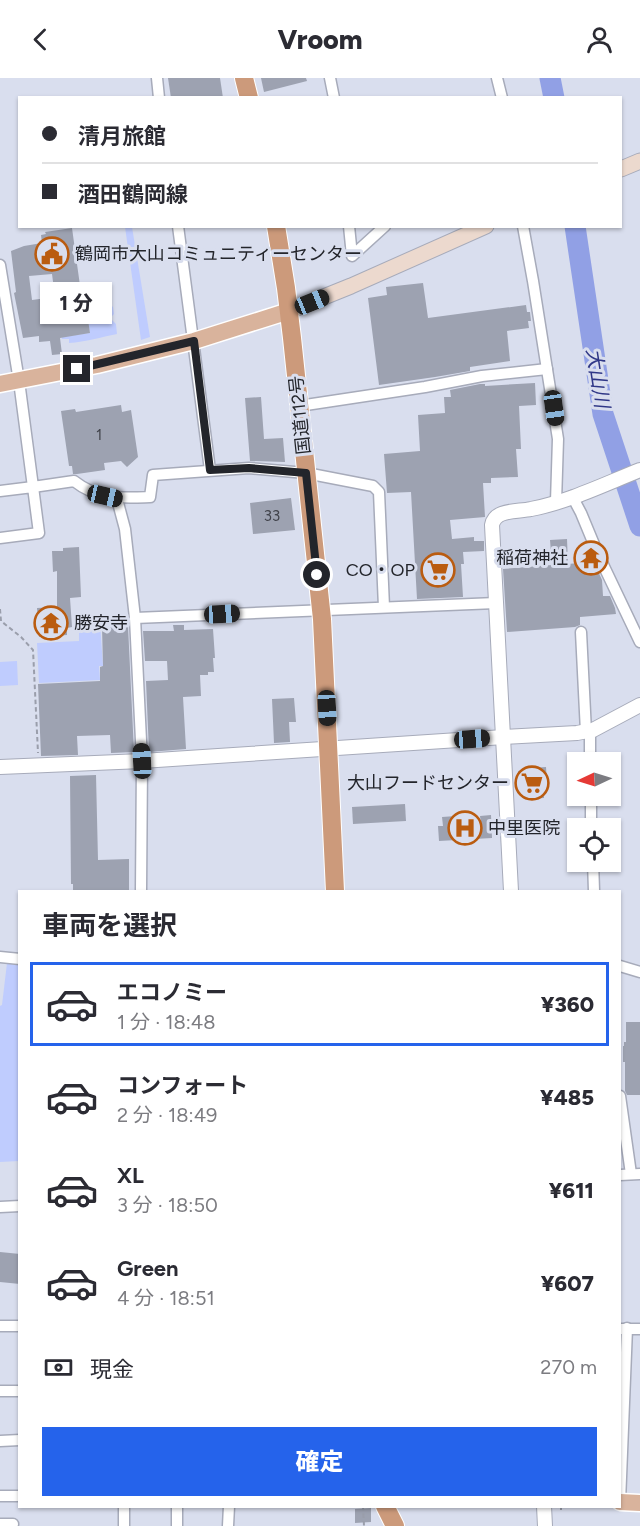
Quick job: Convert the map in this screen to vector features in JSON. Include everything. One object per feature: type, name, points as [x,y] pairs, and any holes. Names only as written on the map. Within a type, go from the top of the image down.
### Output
[{"type":"highway","points":[[244,78],[248,96]]},
{"type":"highway","name":"国道112号","points":[[276,228],[289,311],[321,609],[335,890]]},
{"type":"highway","points":[[386,1508],[394,1526]]},
{"type":"main road","points":[[622,169],[640,161]]},
{"type":"main road","points":[[0,384],[194,341],[289,311],[351,286],[476,229]]},
{"type":"main road","points":[[621,1502],[640,1503]]},
{"type":"street","points":[[157,78],[159,96]]},
{"type":"street","points":[[330,78],[334,96]]},
{"type":"street","points":[[497,78],[502,96]]},
{"type":"street","points":[[178,228],[210,470]]},
{"type":"street","points":[[349,228],[352,256],[383,228]]},
{"type":"street","points":[[523,228],[558,439],[555,502]]},
{"type":"street","points":[[0,265],[19,381],[39,533],[0,538]]},
{"type":"street","points":[[299,406],[483,376],[547,369]]},
{"type":"street","points":[[0,491],[74,481],[92,493],[117,498],[150,497],[153,475],[249,468],[306,473],[374,486],[379,492],[384,607]]},
{"type":"street","points":[[511,890],[493,519],[498,514],[532,509],[575,496],[640,470]]},
{"type":"street","points":[[575,496],[597,554],[640,642]]},
{"type":"street","points":[[117,498],[125,529],[135,618],[142,761],[141,890]]},
{"type":"street","points":[[135,618],[496,603]]},
{"type":"street","points":[[581,632],[589,752]]},
{"type":"street","points":[[0,767],[142,761],[588,731],[640,705]]},
{"type":"street","points":[[593,872],[594,890]]},
{"type":"street","points":[[0,957],[18,959]]},
{"type":"street","points":[[621,966],[640,972]]},
{"type":"street","points":[[621,1101],[636,1174],[621,1175]]},
{"type":"street","points":[[0,1207],[18,1206]]},
{"type":"street","points":[[0,1326],[18,1326]]},
{"type":"street","points":[[621,1444],[623,1329],[640,1329]]},
{"type":"street","points":[[0,1391],[18,1391]]},
{"type":"street","points":[[0,1440],[18,1440]]},
{"type":"street","points":[[0,1496],[18,1496]]},
{"type":"street","points":[[124,1508],[124,1526]]},
{"type":"street","points":[[177,1508],[177,1526]]},
{"type":"street","points":[[228,1526],[229,1508]]},
{"type":"street","points":[[544,1508],[545,1526]]},
{"type":"street","points":[[0,1524],[13,1524]]},
{"type":"path","points":[[0,609],[1,621],[33,650],[39,765]]},
{"type":"path","points":[[76,621],[135,618]]},
{"type":"path","points":[[363,1508],[364,1526]]},
{"type":"shaded area","points":[[125,228],[132,228],[150,337],[141,340]]},
{"type":"shaded area","points":[[94,291],[113,307],[114,314],[111,317],[88,319],[86,301],[88,294]]},
{"type":"shaded area","points":[[111,319],[116,324],[117,334],[69,343],[69,339],[62,339],[61,334],[68,336],[90,333],[88,322]]},
{"type":"shaded area","points":[[100,623],[103,666],[99,666],[100,680],[39,683],[37,643],[79,641],[79,624]]},
{"type":"shaded area","points":[[17,661],[18,685],[0,686],[0,662]]},
{"type":"shaded area","points":[[7,963],[18,964],[18,1161],[0,1162],[0,1006],[2,1005]]},
{"type":"building","points":[[168,78],[220,78],[223,96],[171,96]]},
{"type":"building","points":[[261,78],[306,78],[307,81],[264,92]]},
{"type":"building","points":[[72,228],[82,300],[85,300],[90,333],[60,338],[62,354],[52,355],[50,341],[39,342],[39,336],[23,338],[14,293],[16,292],[11,251],[42,243],[41,235],[46,234],[45,232]],"holes":[[[52,274],[55,297],[32,300],[29,276]]]},
{"type":"building","points":[[423,283],[428,318],[526,305],[527,312],[530,312],[529,328],[507,331],[510,361],[470,367],[470,371],[379,385],[368,298],[387,295],[386,287]]},
{"type":"building","points":[[535,383],[536,405],[519,406],[521,449],[516,449],[518,477],[491,478],[491,483],[483,483],[485,517],[450,520],[452,539],[474,537],[474,541],[484,541],[484,551],[463,552],[464,564],[461,564],[463,597],[417,599],[411,492],[387,493],[384,454],[420,451],[418,415],[445,413],[444,397],[451,397],[450,390],[480,384],[485,384],[485,386]]},
{"type":"building","points":[[261,397],[264,439],[283,438],[285,462],[250,461],[245,398]]},
{"type":"building","points":[[121,405],[122,412],[131,410],[138,457],[127,467],[121,461],[104,463],[105,470],[73,474],[72,466],[69,466],[61,411],[75,409],[76,412]]},
{"type":"building","points":[[291,498],[295,530],[253,534],[250,503]]},
{"type":"building","points":[[567,539],[568,564],[589,562],[590,567],[596,567],[602,580],[603,596],[610,596],[616,614],[580,617],[580,625],[575,627],[507,632],[503,569],[552,565],[550,540]]},
{"type":"building","points":[[79,547],[81,597],[70,598],[72,627],[67,628],[67,635],[39,637],[37,608],[57,607],[57,571],[53,572],[52,551]]},
{"type":"building","points":[[173,625],[184,625],[184,630],[213,629],[214,672],[200,675],[201,696],[183,697],[186,749],[149,752],[146,681],[168,680],[167,661],[145,661],[143,631],[174,631]]},
{"type":"building","points":[[128,626],[134,752],[111,753],[110,735],[77,736],[78,755],[41,756],[38,684],[100,681],[100,667],[103,666],[102,627]]},
{"type":"building","points":[[294,698],[296,722],[289,722],[290,742],[274,743],[272,699]]},
{"type":"building","name":"大山フードセンター","points":[[546,767],[547,783],[543,783],[544,798],[524,799],[522,795],[519,795],[518,771]]},
{"type":"building","points":[[96,775],[98,860],[129,859],[129,890],[73,890],[73,884],[71,884],[70,776]]},
{"type":"building","points":[[405,804],[406,821],[353,824],[352,807]]},
{"type":"building","name":"中里医院","points":[[491,815],[492,838],[439,841],[438,826],[443,826],[442,817],[456,816],[457,825],[481,823],[480,816]]},
{"type":"building","points":[[626,1022],[640,1022],[640,1095],[627,1095],[625,1091],[623,1046],[626,1042]]},
{"type":"building","points":[[0,1252],[18,1254],[18,1284],[0,1282]]},
{"type":"building","points":[[371,1508],[371,1522],[355,1523],[355,1509]]},
{"type":"waterway","name":"大山川","points":[[550,78],[554,96]]},
{"type":"waterway","name":"大山川","points":[[575,228],[603,414],[640,526]]},
{"type":"place","name":"鶴岡市大山コミュニティーセンター","points":[[52,254]]},
{"type":"place","name":"稲荷神社","points":[[591,558]]},
{"type":"place","name":"CO・OP","points":[[438,570]]},
{"type":"place","name":"勝安寺","points":[[51,623]]},
{"type":"place","name":"大山フードセンター","points":[[532,783]]},
{"type":"place","name":"中里医院","points":[[465,828]]},
{"type":"route","points":[[77,369],[194,341],[210,470],[249,468],[306,473],[317,575]]}]
